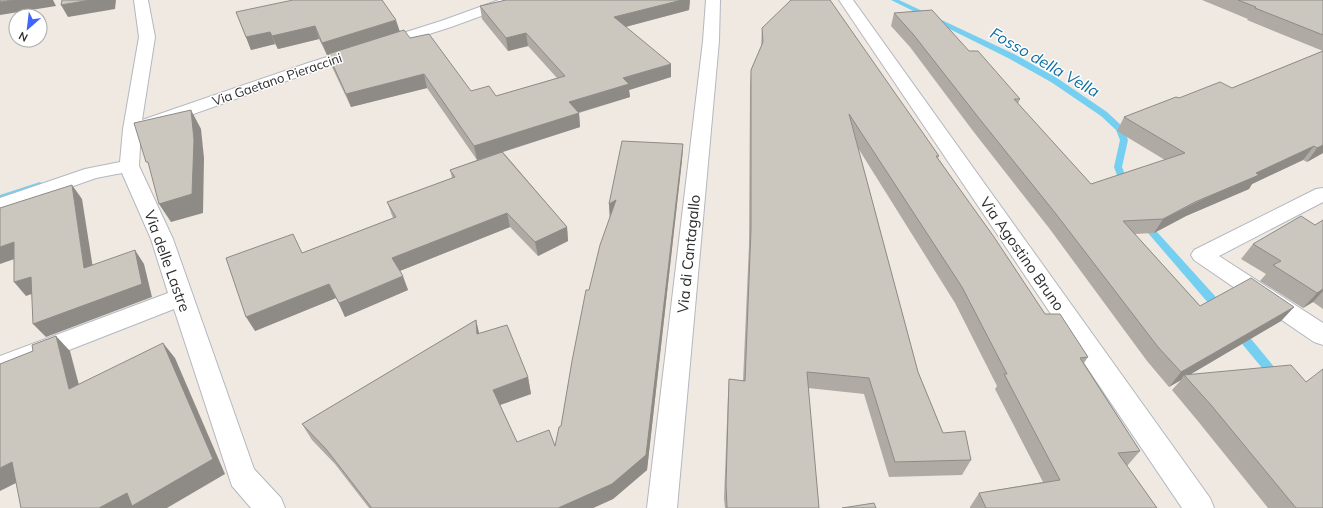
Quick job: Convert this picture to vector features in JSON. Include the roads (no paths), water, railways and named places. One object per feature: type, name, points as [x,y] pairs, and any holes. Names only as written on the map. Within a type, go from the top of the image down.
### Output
[{"type":"street","name":"Via delle Lastre","points":[[141,0],[147,37],[132,129],[129,166],[162,239],[242,477],[270,508]]},
{"type":"street","name":"Via Gaetano Pieraccini","points":[[132,129],[314,66],[446,24],[512,0]]},
{"type":"street","name":"Via di Cantagallo","points":[[662,508],[711,41],[713,0]]},
{"type":"street","name":"Via Agostino Bruno","points":[[846,0],[1199,508]]},
{"type":"street","points":[[0,205],[92,173],[129,166]]},
{"type":"street","points":[[1323,194],[1202,255],[1323,334]]},
{"type":"street","points":[[0,367],[181,297]]},
{"type":"waterway","name":"Fosso della Vella","points":[[894,0],[1011,56],[1054,80],[1104,114],[1120,129],[1124,140],[1118,167],[1125,187]]},
{"type":"waterway","points":[[0,198],[40,185]]},
{"type":"waterway","name":"Fosso della Vella","points":[[1145,224],[1220,309]]},
{"type":"waterway","name":"Fosso della Vella","points":[[1238,331],[1276,377]]}]
